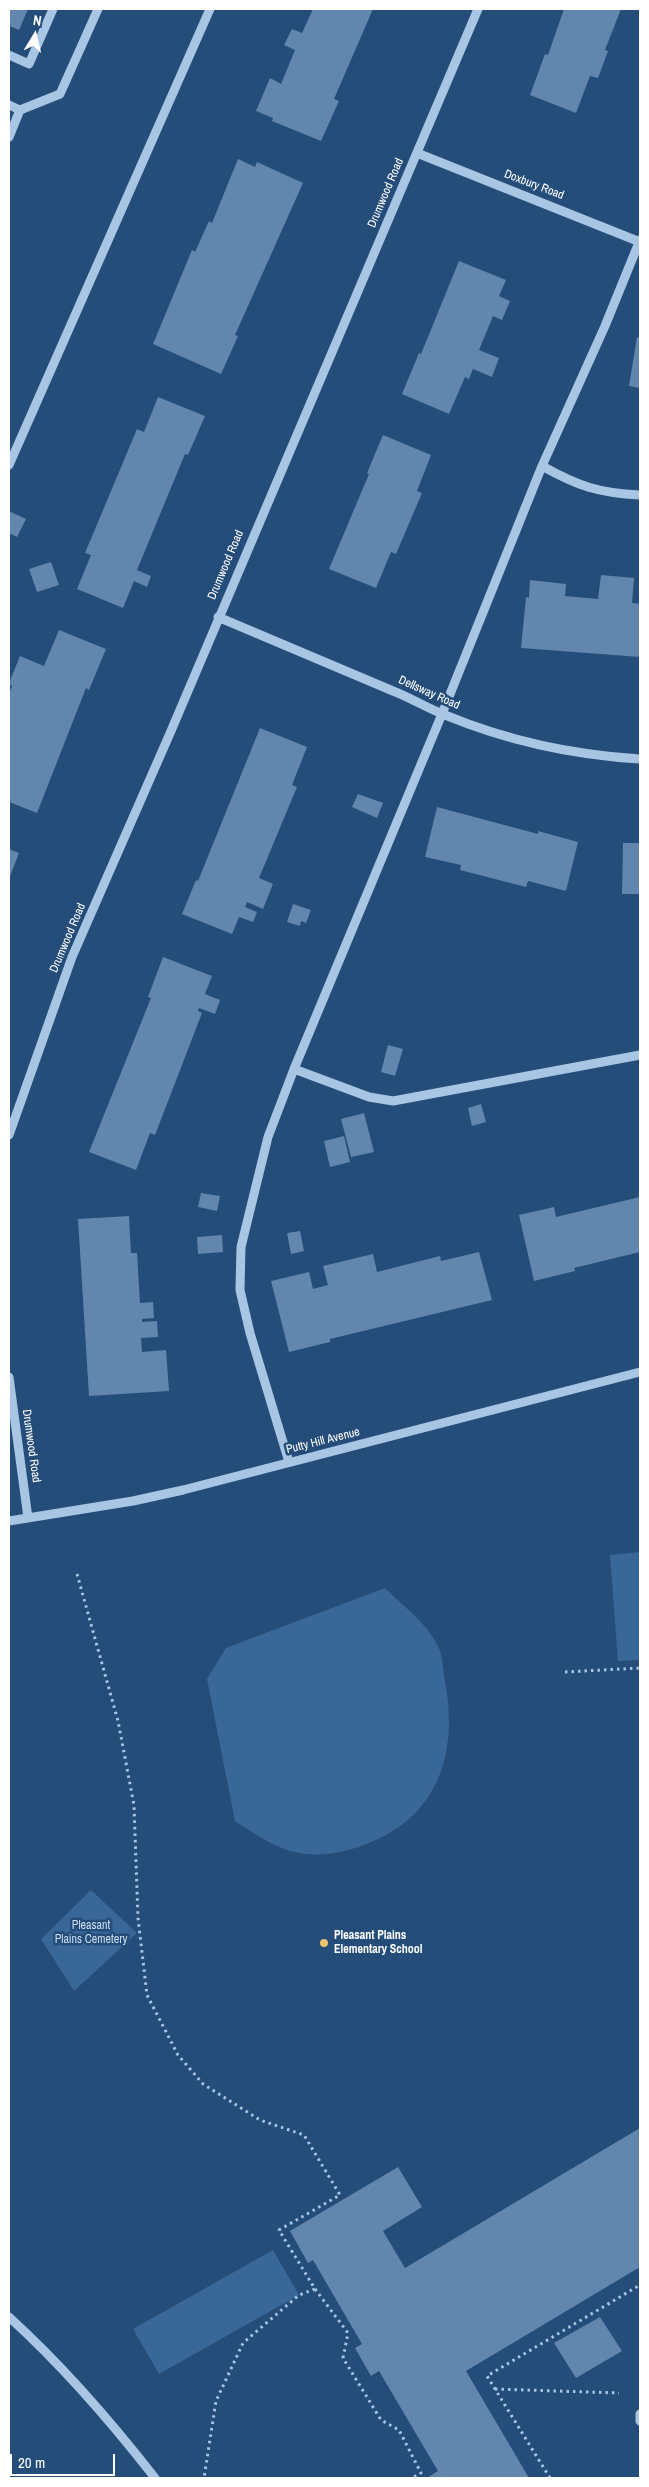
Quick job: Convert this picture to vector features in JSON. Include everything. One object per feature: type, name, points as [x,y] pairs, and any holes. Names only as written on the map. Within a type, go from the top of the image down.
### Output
[{"type":"street","points":[[9,56],[28,64],[54,9]]},
{"type":"street","points":[[9,137],[20,110],[60,94],[98,9]]},
{"type":"street","points":[[9,465],[210,9]]},
{"type":"street","name":"Drumwood Road","points":[[9,1135],[72,957],[171,731],[478,9]]},
{"type":"street","points":[[9,105],[20,110]]},
{"type":"street","name":"Doxbury Road","points":[[417,153],[640,241]]},
{"type":"street","points":[[289,1462],[250,1333],[240,1290],[242,1247],[268,1137],[294,1069],[442,714],[542,466],[605,326],[640,241]]},
{"type":"street","points":[[542,466],[575,484],[615,494],[640,495]]},
{"type":"street","name":"Dellsway Road","points":[[218,617],[407,696],[442,714],[500,736],[551,749],[604,757],[640,759]]},
{"type":"street","points":[[294,1069],[370,1097],[393,1101],[640,1055]]},
{"type":"street","name":"Putty Hill Avenue","points":[[9,1521],[149,1498],[640,1372]]},
{"type":"street","name":"Drumwood Road","points":[[9,1377],[28,1518]]},
{"type":"street","points":[[9,2317],[48,2352],[107,2416],[155,2478]]},
{"type":"street","points":[[640,2414],[640,2420]]},
{"type":"path","points":[[77,1574],[118,1721],[134,1805],[138,1918],[147,1995],[178,2055],[203,2084],[260,2120],[304,2135],[340,2195],[279,2230],[315,2288],[348,2333],[343,2358],[381,2420],[399,2430],[421,2473],[412,2478]]},
{"type":"path","points":[[565,1672],[640,1668]]},
{"type":"path","points":[[550,2478],[487,2376],[640,2285]]},
{"type":"path","points":[[204,2478],[216,2401],[243,2343],[299,2295],[315,2288]]},
{"type":"path","points":[[495,2389],[618,2393]]},
{"type":"green space","points":[[640,1552],[640,1660],[618,1661],[610,1555]]},
{"type":"green space","points":[[385,1588],[430,1633],[441,1654],[448,1707],[449,1732],[445,1756],[438,1778],[428,1798],[413,1816],[393,1831],[369,1843],[331,1854],[307,1854],[287,1850],[260,1837],[235,1821],[207,1679],[226,1648]]},
{"type":"green space","name":"Pleasant Plains Cemetery","points":[[91,1890],[137,1933],[74,1991],[41,1939]]},
{"type":"green space","points":[[273,2250],[299,2295],[159,2374],[133,2329]]},
{"type":"building","points":[[9,9],[28,9],[19,30],[9,26]]},
{"type":"building","points":[[313,9],[373,9],[334,99],[339,101],[321,141],[272,121],[273,118],[256,111],[270,78],[281,84],[295,50],[284,45],[292,29],[302,33]]},
{"type":"building","points":[[564,9],[621,9],[605,50],[608,51],[598,78],[590,76],[576,113],[530,95],[545,54],[548,55]]},
{"type":"building","points":[[238,159],[255,167],[257,162],[303,183],[235,335],[238,336],[221,374],[153,344],[192,250],[195,252],[209,221],[212,223]]},
{"type":"building","points":[[459,261],[506,280],[499,296],[510,301],[502,320],[493,316],[479,350],[499,358],[492,377],[473,369],[469,379],[465,377],[449,414],[402,394],[419,353],[421,354]]},
{"type":"building","points":[[637,337],[640,338],[640,388],[629,386]]},
{"type":"building","points":[[158,397],[205,416],[188,455],[185,454],[137,570],[151,576],[147,587],[134,581],[123,608],[77,589],[91,555],[85,553],[137,429],[144,432]]},
{"type":"building","points":[[383,435],[431,455],[417,491],[422,493],[396,554],[391,552],[376,588],[329,569],[369,474],[367,473]]},
{"type":"building","points":[[9,511],[26,519],[17,537],[9,533]]},
{"type":"building","points":[[51,562],[59,585],[37,592],[29,569]]},
{"type":"building","points":[[601,575],[634,578],[632,603],[640,604],[640,657],[521,648],[526,597],[529,598],[530,580],[566,584],[565,596],[598,599]]},
{"type":"building","points":[[59,630],[106,649],[89,690],[86,688],[37,813],[9,802],[9,694],[12,686],[9,683],[20,656],[44,666]]},
{"type":"building","points":[[260,728],[307,747],[292,785],[297,787],[259,878],[273,884],[263,909],[247,902],[245,907],[257,912],[253,922],[239,917],[232,934],[182,914],[196,880],[198,881]]},
{"type":"building","points":[[358,794],[383,803],[377,818],[352,807]]},
{"type":"building","points":[[437,807],[538,834],[538,831],[578,842],[566,891],[528,881],[526,887],[460,870],[461,865],[425,857]]},
{"type":"building","points":[[623,843],[640,843],[640,894],[622,894]]},
{"type":"building","points":[[9,849],[19,853],[9,879]]},
{"type":"building","points":[[293,904],[311,910],[306,923],[301,921],[300,926],[287,922]]},
{"type":"building","points":[[163,957],[212,976],[205,994],[220,1000],[215,1014],[199,1008],[198,1011],[202,1013],[155,1135],[150,1133],[136,1170],[89,1152],[151,998],[148,997]]},
{"type":"building","points":[[388,1045],[403,1049],[395,1076],[381,1072]]},
{"type":"building","points":[[481,1104],[486,1122],[472,1126],[468,1108]]},
{"type":"building","points":[[364,1113],[374,1152],[351,1157],[341,1119]]},
{"type":"building","points":[[344,1136],[350,1162],[330,1167],[324,1141]]},
{"type":"building","points":[[201,1193],[220,1196],[217,1211],[198,1207]]},
{"type":"building","points":[[640,1197],[640,1252],[574,1268],[575,1271],[534,1281],[519,1215],[554,1207],[556,1217]]},
{"type":"building","points":[[129,1216],[131,1253],[137,1253],[140,1303],[153,1302],[154,1318],[142,1319],[142,1322],[157,1321],[158,1337],[141,1338],[142,1352],[166,1350],[169,1391],[89,1396],[78,1219]]},
{"type":"building","points":[[300,1231],[304,1251],[291,1254],[287,1233]]},
{"type":"building","points":[[222,1235],[223,1252],[198,1254],[197,1237]]},
{"type":"building","points":[[479,1252],[492,1300],[330,1339],[330,1342],[289,1352],[271,1281],[309,1272],[313,1289],[328,1285],[323,1266],[373,1254],[377,1272],[440,1256],[441,1261]]},
{"type":"building","points":[[640,2128],[640,2267],[466,2371],[529,2478],[427,2478],[438,2471],[379,2371],[371,2376],[355,2348],[362,2344],[313,2260],[308,2263],[290,2231],[398,2167],[422,2207],[383,2231],[405,2268]]},
{"type":"building","points":[[600,2317],[622,2351],[576,2378],[554,2343]]},
{"type":"place","name":"Pleasant Plains Elementary School","points":[[324,1943]]}]
